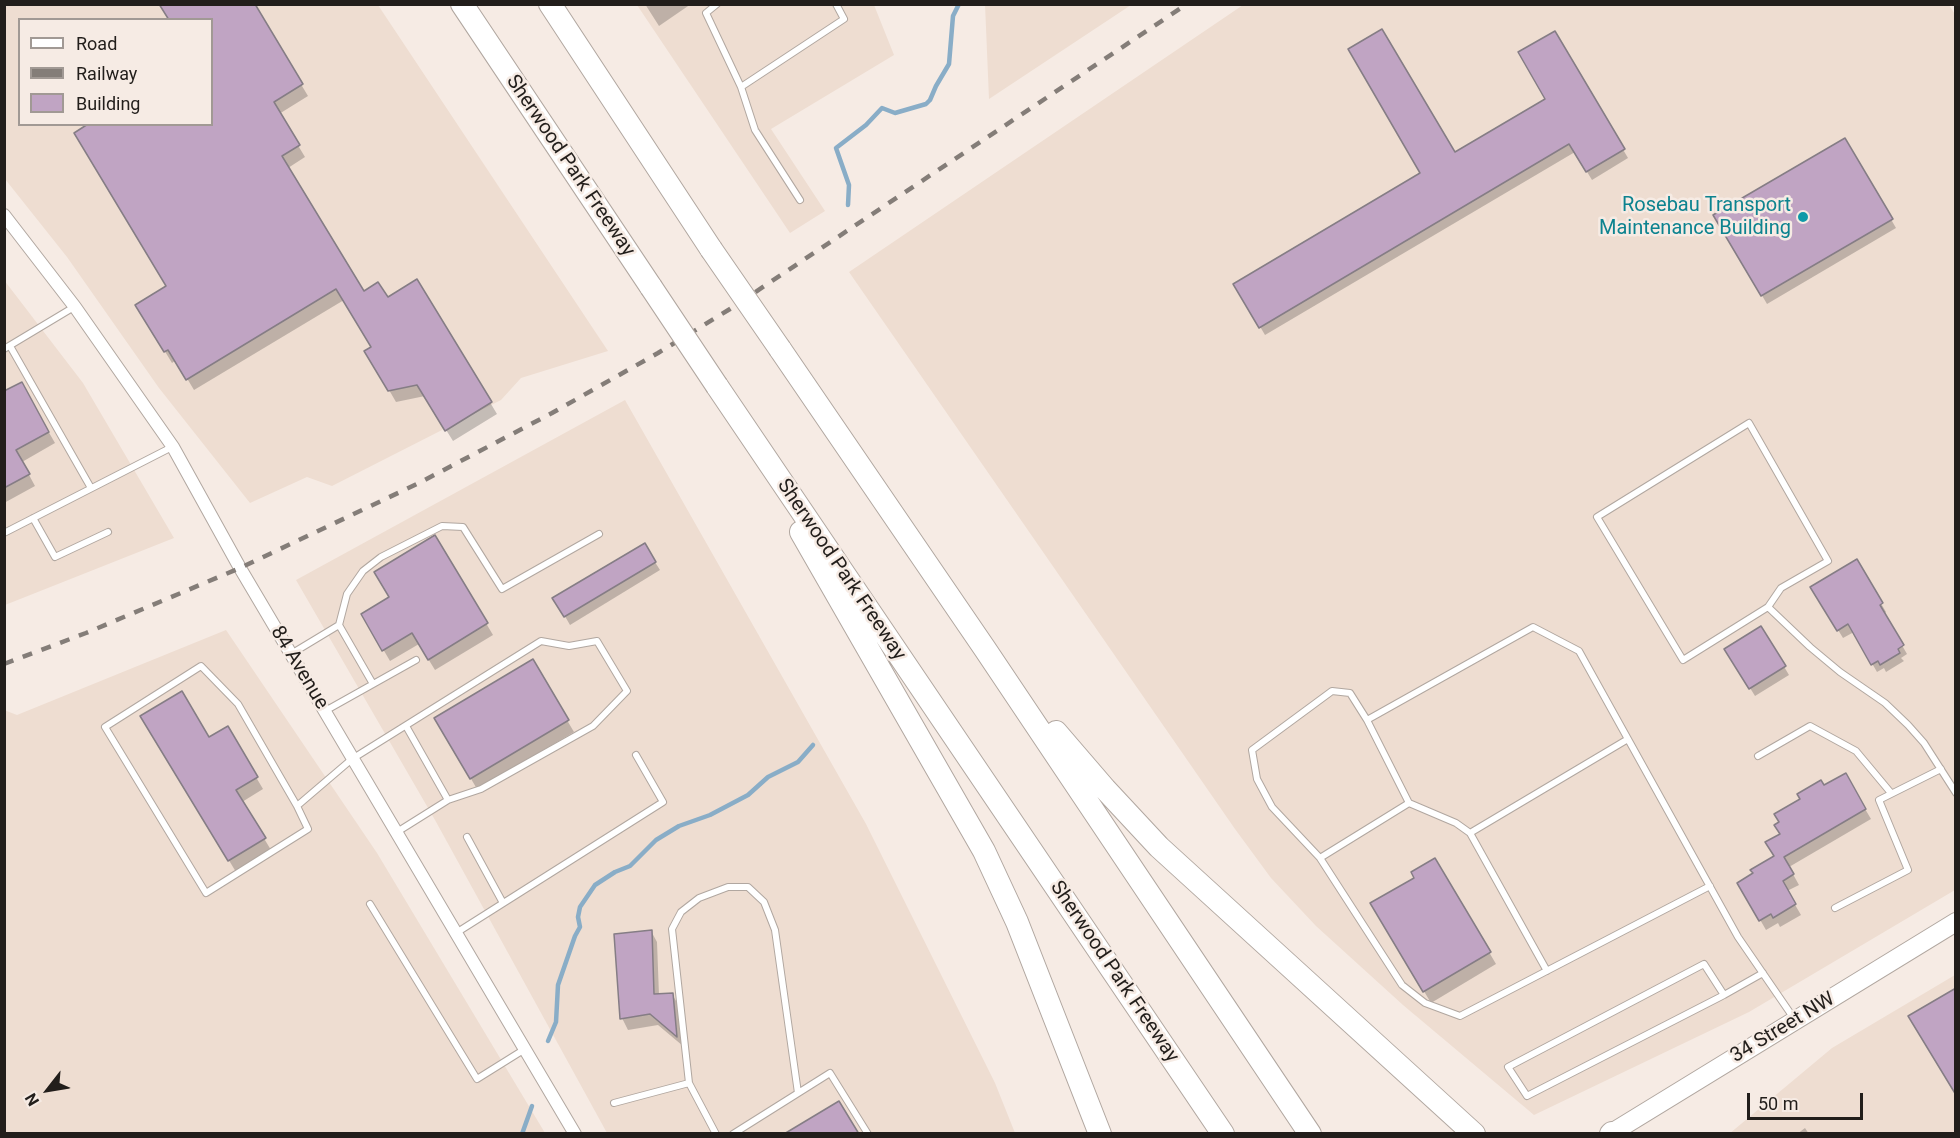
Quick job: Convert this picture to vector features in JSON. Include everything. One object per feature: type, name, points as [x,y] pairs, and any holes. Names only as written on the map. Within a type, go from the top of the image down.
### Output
[{"type":"highway","name":"Sherwood Park Freeway","points":[[462,4],[717,386],[1223,1134]]},
{"type":"highway","points":[[550,4],[711,249],[985,649],[1310,1134]]},
{"type":"highway","points":[[750,435],[814,558],[984,851],[1017,922],[1100,1134]]},
{"type":"highway","points":[[985,649],[1080,760],[1159,847],[1474,1134]]},
{"type":"main road","name":"34 Street NW","points":[[1611,1133],[1956,922]]},
{"type":"street","name":"84 Avenue","points":[[4,215],[9,230],[75,307],[173,447],[240,568],[575,1134]]},
{"type":"lane","points":[[717,4],[705,13],[741,87],[755,130],[800,200]]},
{"type":"lane","points":[[741,87],[844,19],[836,4]]},
{"type":"lane","points":[[75,307],[7,347],[91,488]]},
{"type":"lane","points":[[1749,423],[1828,561],[1780,588],[1768,608],[1683,660],[1597,517],[1749,423]]},
{"type":"lane","points":[[4,533],[173,447]]},
{"type":"lane","points":[[33,518],[55,556],[108,532]]},
{"type":"lane","points":[[291,654],[339,625],[347,594],[363,571],[381,557],[442,526],[463,527],[502,589],[599,534]]},
{"type":"lane","points":[[1768,608],[1825,660],[1885,703],[1908,725],[1924,743],[1956,794]]},
{"type":"lane","points":[[339,625],[373,684]]},
{"type":"lane","points":[[1367,720],[1533,627],[1579,651],[1738,936],[1795,1020]]},
{"type":"lane","points":[[297,806],[352,759],[541,641],[569,646],[597,641],[627,691],[593,726],[481,789],[448,800],[396,833]]},
{"type":"lane","points":[[325,711],[416,660]]},
{"type":"lane","points":[[201,666],[238,704],[297,806],[308,829],[206,893],[105,727],[201,666]]},
{"type":"lane","points":[[1547,971],[1470,833],[1456,823],[1409,803],[1367,720],[1350,693],[1332,691],[1252,750],[1257,779],[1272,807],[1320,858],[1402,985],[1425,1003],[1460,1016],[1547,971],[1710,886]]},
{"type":"lane","points":[[406,726],[448,800]]},
{"type":"lane","points":[[1758,756],[1810,726],[1856,751],[1891,793]]},
{"type":"lane","points":[[1470,833],[1628,739]]},
{"type":"lane","points":[[456,933],[663,802],[636,754]]},
{"type":"lane","points":[[1835,908],[1908,870],[1879,800],[1941,769]]},
{"type":"lane","points":[[1320,858],[1409,803]]},
{"type":"lane","points":[[467,837],[504,903]]},
{"type":"lane","points":[[716,1134],[690,1083],[672,929],[681,912],[699,898],[728,887],[748,887],[764,902],[775,930],[798,1093]]},
{"type":"lane","points":[[370,904],[477,1079],[525,1048]]},
{"type":"lane","points":[[1724,995],[1704,964],[1508,1067],[1527,1096],[1724,995],[1763,973]]},
{"type":"lane","points":[[733,1134],[830,1073],[868,1134]]},
{"type":"lane","points":[[614,1103],[690,1083]]},
{"type":"shaded area","points":[[985,4],[1131,4],[1131,5],[989,99]]},
{"type":"shaded area","points":[[5,5],[378,5],[608,351],[521,378],[501,400],[332,486],[307,477],[250,503],[159,388],[67,257],[5,179]]},
{"type":"shaded area","points":[[637,5],[874,5],[894,55],[771,129],[825,211],[790,233]]},
{"type":"shaded area","points":[[1243,5],[1949,5],[1956,16],[1955,890],[1749,1012],[1534,1115],[1403,1005],[1316,926],[1271,878],[849,272]]},
{"type":"shaded area","points":[[4,280],[83,383],[174,538],[5,605]]},
{"type":"shaded area","points":[[625,400],[866,824],[995,1083],[1015,1133],[607,1133],[435,820],[296,580]]},
{"type":"shaded area","points":[[226,630],[377,853],[545,1133],[5,1133],[4,710],[17,715]]},
{"type":"shaded area","points":[[1955,975],[1955,1133],[1729,1134],[1832,1048]]},
{"type":"building","points":[[159,4],[255,4],[303,84],[274,102],[300,145],[282,156],[364,291],[378,282],[388,297],[417,279],[492,402],[445,431],[417,385],[388,391],[364,351],[371,347],[336,289],[186,380],[168,350],[164,352],[135,305],[166,286],[74,133],[85,126],[213,126],[213,18],[168,18]]},
{"type":"building","points":[[1382,29],[1455,152],[1545,99],[1518,52],[1555,31],[1625,149],[1586,172],[1569,144],[1259,328],[1233,284],[1420,173],[1348,49]]},
{"type":"building","name":"Rosebau Transport Maintenance Building","points":[[1845,138],[1893,219],[1761,296],[1713,215]]},
{"type":"building","points":[[22,382],[49,432],[16,450],[30,474],[4,488],[4,391]]},
{"type":"building","points":[[435,535],[488,623],[428,660],[412,633],[382,651],[361,614],[389,597],[374,572]]},
{"type":"building","points":[[645,543],[656,562],[564,617],[552,598]]},
{"type":"building","points":[[1857,559],[1883,603],[1880,605],[1904,645],[1898,649],[1900,653],[1880,665],[1878,661],[1871,665],[1848,624],[1837,631],[1810,587]]},
{"type":"building","points":[[1761,626],[1786,666],[1749,689],[1724,649]]},
{"type":"building","points":[[533,659],[569,720],[470,779],[434,718]]},
{"type":"building","points":[[182,691],[209,737],[228,726],[258,777],[236,790],[266,838],[228,861],[140,716]]},
{"type":"building","points":[[1846,773],[1866,809],[1784,857],[1794,874],[1783,881],[1796,904],[1773,918],[1771,914],[1759,921],[1737,883],[1753,873],[1750,870],[1774,856],[1765,842],[1780,834],[1774,825],[1779,822],[1774,814],[1800,799],[1797,794],[1821,780],[1824,785]]},
{"type":"building","points":[[1435,858],[1491,952],[1423,992],[1370,903],[1414,878],[1411,872]]},
{"type":"building","points":[[652,930],[654,994],[673,993],[677,1037],[650,1014],[620,1019],[614,934]]},
{"type":"building","points":[[1956,988],[1956,1095],[1908,1016]]},
{"type":"building","points":[[839,1101],[859,1134],[784,1134]]},
{"type":"waterway","points":[[848,205],[849,185],[836,148],[866,125],[882,108],[895,113],[926,104],[930,100],[949,64],[953,16],[959,4]]},
{"type":"waterway","points":[[548,1041],[556,1022],[558,985],[580,927],[578,917],[580,907],[595,885],[615,872],[630,866],[656,840],[679,826],[710,815],[748,795],[768,777],[798,762],[813,745]]},
{"type":"waterway","points":[[522,1134],[532,1106]]},
{"type":"railway","points":[[4,664],[86,633],[240,568],[419,483],[552,413],[730,309],[1187,4]]},
{"type":"place","name":"Rosebau Transport Maintenance Building","points":[[1803,217]]}]
